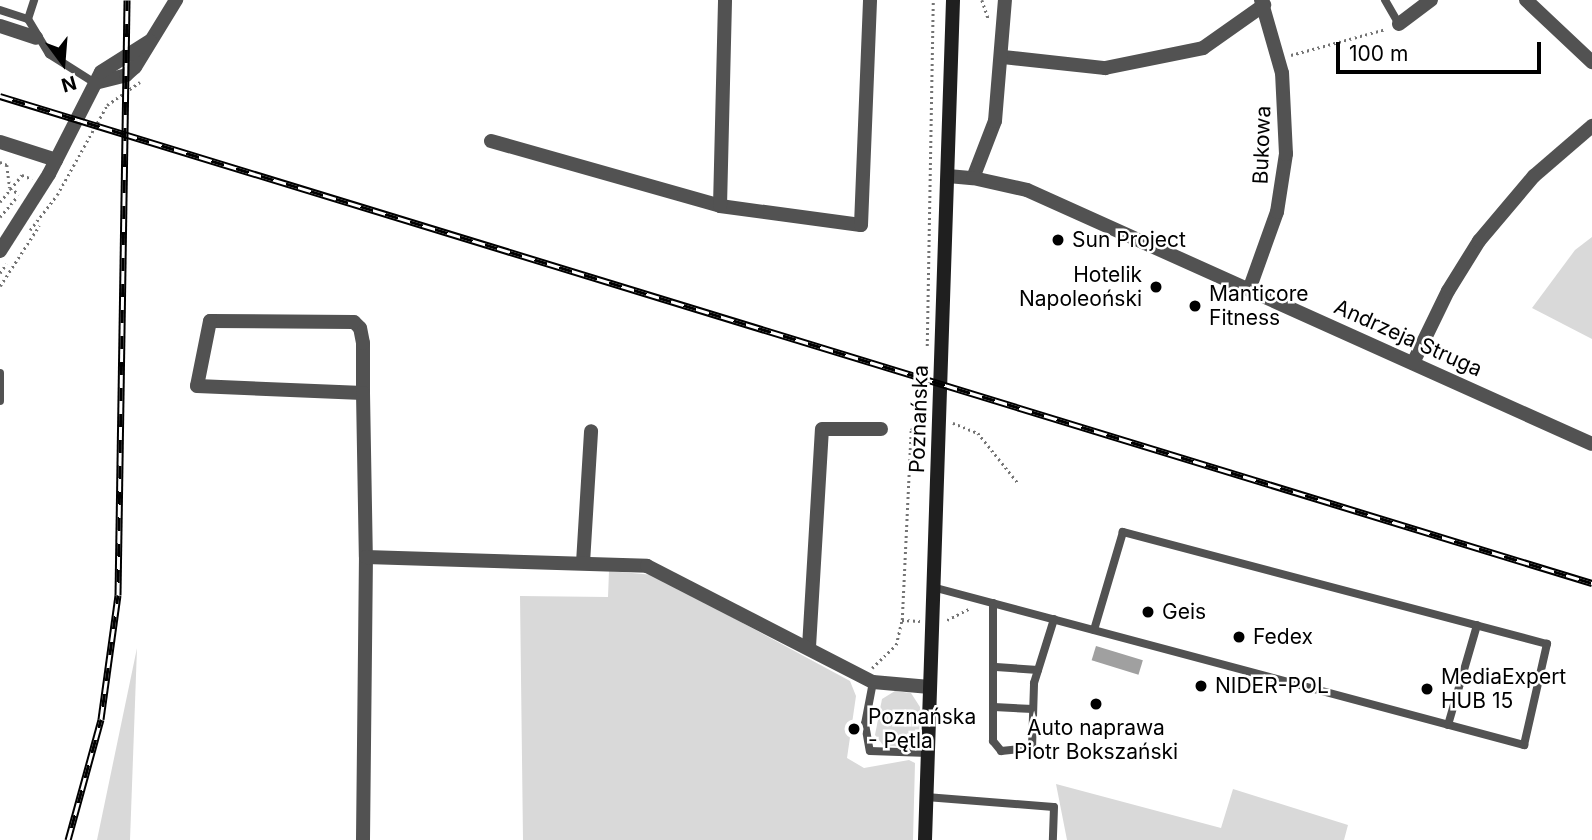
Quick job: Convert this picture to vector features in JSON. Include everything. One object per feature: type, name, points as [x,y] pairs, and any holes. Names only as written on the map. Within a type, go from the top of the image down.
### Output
[{"type":"main road","name":"Poznańska","points":[[925,840],[936,588],[953,0]]},
{"type":"street","points":[[0,251],[56,160],[95,83],[126,75],[176,0]]},
{"type":"street","points":[[720,206],[725,0]]},
{"type":"street","points":[[491,141],[720,206],[861,225],[870,0]]},
{"type":"street","points":[[973,178],[995,121],[1003,57],[1005,0]]},
{"type":"street","points":[[1398,24],[1431,0]]},
{"type":"street","points":[[1526,0],[1592,62]]},
{"type":"street","points":[[1003,57],[1105,68],[1203,48],[1262,3]]},
{"type":"street","name":"Bukowa","points":[[1249,290],[1275,220],[1285,172],[1287,120],[1279,59],[1262,3]]},
{"type":"street","points":[[0,26],[36,38]]},
{"type":"street","points":[[1413,363],[1454,281],[1487,230],[1537,173],[1592,126]]},
{"type":"street","points":[[0,142],[56,160]]},
{"type":"street","name":"Andrzeja Struga","points":[[948,176],[973,178],[1027,190],[1592,444]]},
{"type":"street","points":[[363,393],[197,386],[210,321],[354,322],[363,343],[366,557],[363,840]]},
{"type":"street","points":[[809,648],[821,429],[881,429]]},
{"type":"street","points":[[583,563],[591,431]]},
{"type":"street","points":[[366,557],[647,566],[867,680],[930,687]]},
{"type":"lane","points":[[34,0],[28,19],[36,38],[49,54],[95,83]]},
{"type":"lane","points":[[1385,0],[1398,24]]},
{"type":"lane","points":[[0,10],[28,19]]},
{"type":"lane","points":[[0,373],[0,401]]},
{"type":"lane","points":[[936,588],[1524,746],[1547,644],[1123,532],[1094,630]]},
{"type":"lane","points":[[993,603],[996,667],[995,746],[1013,752],[1031,748],[1038,670],[1054,619]]},
{"type":"lane","points":[[1448,725],[1477,625]]},
{"type":"lane","points":[[996,667],[1038,670]]},
{"type":"lane","points":[[867,680],[865,724],[870,751],[928,753]]},
{"type":"lane","points":[[994,707],[1033,709]]},
{"type":"lane","points":[[926,797],[1054,807],[1052,840]]},
{"type":"path","points":[[929,351],[925,336],[933,0]]},
{"type":"path","points":[[1279,59],[1398,24]]},
{"type":"path","points":[[0,286],[107,105],[136,88],[144,77]]},
{"type":"path","points":[[0,162],[7,165],[10,188],[19,194]]},
{"type":"path","points":[[867,680],[896,645],[902,620],[911,430],[926,408]]},
{"type":"path","points":[[939,417],[978,433],[1018,483]]},
{"type":"path","points":[[902,620],[934,621],[965,615],[974,598]]},
{"type":"shaded area","points":[[1592,237],[1592,339],[1532,308],[1575,250]]},
{"type":"shaded area","points":[[609,571],[654,575],[850,681],[856,696],[847,758],[864,768],[909,760],[915,763],[913,840],[523,840],[520,596],[608,597]]},
{"type":"shaded area","points":[[1096,646],[1143,660],[1138,675],[1092,660]]},
{"type":"shaded area","points":[[137,648],[130,840],[97,840]]},
{"type":"shaded area","points":[[895,691],[911,693],[920,707],[919,736],[902,747],[883,745],[875,735],[882,699]]},
{"type":"shaded area","points":[[1056,784],[1221,828],[1233,789],[1348,825],[1344,840],[1067,840]]},
{"type":"railway","points":[[68,840],[101,719],[118,595],[127,0]]},
{"type":"railway","points":[[0,96],[1592,583]]},
{"type":"place","name":"Sun Project","points":[[1058,240]]},
{"type":"place","name":"Hotelik Napoleoński","points":[[1156,287]]},
{"type":"place","name":"Manticore Fitness","points":[[1195,306]]},
{"type":"place","name":"Geis","points":[[1148,612]]},
{"type":"place","name":"Fedex","points":[[1239,637]]},
{"type":"place","name":"NIDER-POL","points":[[1201,686]]},
{"type":"place","name":"MediaExpert HUB 15","points":[[1427,689]]},
{"type":"place","name":"Auto naprawa Piotr Bokszański","points":[[1096,704]]},
{"type":"place","name":"Poznańska - Pętla","points":[[854,729]]}]
